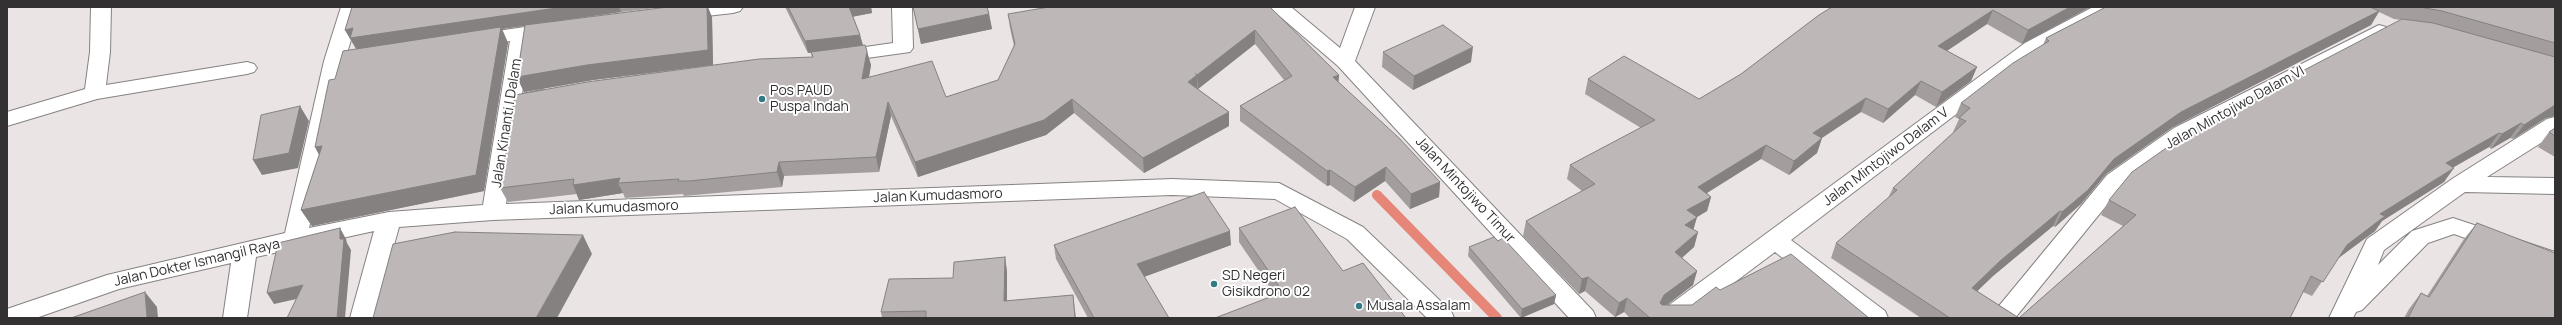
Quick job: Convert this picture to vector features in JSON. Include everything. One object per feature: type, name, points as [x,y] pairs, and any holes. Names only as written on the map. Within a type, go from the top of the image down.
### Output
[{"type":"street","points":[[95,93],[100,52],[101,7]]},
{"type":"street","points":[[295,240],[334,61],[351,7]]},
{"type":"street","points":[[658,15],[733,7]]},
{"type":"street","points":[[821,59],[903,48],[902,7]]},
{"type":"street","name":"Jalan Mintojiwo Timur","points":[[1279,7],[1345,62],[1584,318]]},
{"type":"street","points":[[1345,62],[1365,7]]},
{"type":"street","name":"Jalan Mintojiwo Dalam V","points":[[1670,318],[2032,47],[2108,7]]},
{"type":"street","name":"Jalan Mintojiwo Dalam VI","points":[[2001,318],[2115,180],[2182,133],[2394,26],[2370,16]]},
{"type":"street","points":[[458,43],[575,26]]},
{"type":"street","name":"Jalan Kinanti I Dalam","points":[[493,212],[521,33]]},
{"type":"street","points":[[334,61],[388,53]]},
{"type":"street","points":[[7,119],[95,93],[247,68]]},
{"type":"street","points":[[510,103],[563,93]]},
{"type":"street","points":[[2342,316],[2376,245],[2460,184],[2555,124]]},
{"type":"street","points":[[2460,184],[2555,186]]},
{"type":"street","name":"Jalan Kumudasmoro","points":[[389,220],[493,212],[1172,187],[1279,191],[1355,233],[1442,318]]},
{"type":"street","points":[[362,318],[389,220]]},
{"type":"street","name":"Jalan Dokter Ismangil Raya","points":[[9,318],[115,281],[389,220]]},
{"type":"street","points":[[2342,316],[2420,237],[2453,226],[2478,232],[2555,261]]},
{"type":"street","points":[[1775,240],[1876,318]]},
{"type":"street","points":[[235,318],[245,251]]},
{"type":"building","points":[[352,7],[563,7],[350,38],[353,28],[345,30]]},
{"type":"building","points":[[668,7],[707,7],[708,50],[587,65],[517,77],[525,25]]},
{"type":"building","points":[[788,7],[849,7],[860,35],[805,41]]},
{"type":"building","points":[[913,7],[987,7],[989,14],[918,29]]},
{"type":"building","points":[[1049,7],[1270,7],[1339,75],[1333,77],[1399,138],[1440,182],[1411,194],[1386,167],[1355,187],[1330,170],[1327,171],[1240,106],[1292,76],[1255,30],[1188,82],[1229,112],[1143,158],[1072,99],[1044,120],[915,162],[888,102],[876,157],[779,162],[777,172],[689,181],[678,181],[679,179],[618,183],[620,178],[573,185],[574,179],[500,188],[515,95],[587,82],[759,59],[813,57],[811,52],[865,45],[867,51],[862,79],[932,61],[946,97],[998,80],[1015,44],[1008,14]]},
{"type":"building","points":[[1832,7],[2070,7],[2028,30],[1993,10],[1938,46],[1977,67],[1942,92],[1921,81],[1888,109],[1866,98],[1813,133],[1822,138],[1794,161],[1766,145],[1698,187],[1711,197],[1687,210],[1697,217],[1685,225],[1698,232],[1675,252],[1697,271],[1664,295],[1660,303],[1662,305],[1692,305],[1716,287],[1720,290],[1791,254],[1869,318],[1650,318],[1627,298],[1619,303],[1588,277],[1582,279],[1526,221],[1595,184],[1570,165],[1655,120],[1588,79],[1624,56],[1699,99],[1741,74],[1819,15]]},
{"type":"building","points":[[2106,7],[2370,7],[2379,11],[2181,112],[2114,159],[2088,190],[2062,212],[2060,211],[2000,261],[1972,288],[2019,318],[1950,318],[1836,243],[1897,190],[1893,188],[1966,121],[1959,118],[1970,108],[1961,103],[2013,63],[2049,41],[2046,38]]},
{"type":"building","points":[[2419,7],[2555,7],[2555,43],[2442,11]]},
{"type":"building","points":[[2402,19],[2433,23],[2555,57],[2555,105],[2524,125],[2521,123],[2502,134],[2499,133],[2446,163],[2454,168],[2380,214],[2385,216],[2347,245],[2323,282],[2311,276],[2290,318],[2019,318],[2136,215],[2109,200],[2132,172],[2199,125]]},
{"type":"building","points":[[1443,25],[1473,47],[1414,76],[1383,52]]},
{"type":"building","points":[[501,27],[476,175],[301,210],[322,146],[315,147],[329,80],[335,79],[343,51]]},
{"type":"building","points":[[300,106],[289,153],[253,160],[261,115]]},
{"type":"building","points":[[2555,128],[2555,136],[2549,132]]},
{"type":"building","points":[[1204,192],[1230,231],[1137,264],[1169,318],[1094,318],[1054,245]]},
{"type":"building","points":[[1295,207],[1343,271],[1363,263],[1406,318],[1215,318],[1283,292],[1239,228]]},
{"type":"building","points":[[2477,223],[2555,253],[2555,318],[2408,318],[2421,293],[2429,297]]},
{"type":"building","points":[[340,228],[340,239],[344,239],[337,318],[287,318],[303,285],[267,293],[278,243]]},
{"type":"building","points":[[455,232],[583,235],[536,318],[373,318],[393,244]]},
{"type":"building","points":[[1494,237],[1498,241],[1503,238],[1556,295],[1522,309],[1469,247]]},
{"type":"building","points":[[1005,257],[1004,301],[1073,295],[1075,318],[926,318],[926,311],[881,312],[889,279],[953,278],[954,262]]},
{"type":"building","points":[[145,292],[147,318],[71,318]]},
{"type":"waterway","points":[[1377,195],[1497,318]]},
{"type":"place","name":"Pos PAUD Puspa Indah","points":[[762,99]]},
{"type":"place","name":"SD Negeri Gisikdrono 02","points":[[1214,284]]},
{"type":"place","name":"Musala Assalam","points":[[1359,306]]}]
